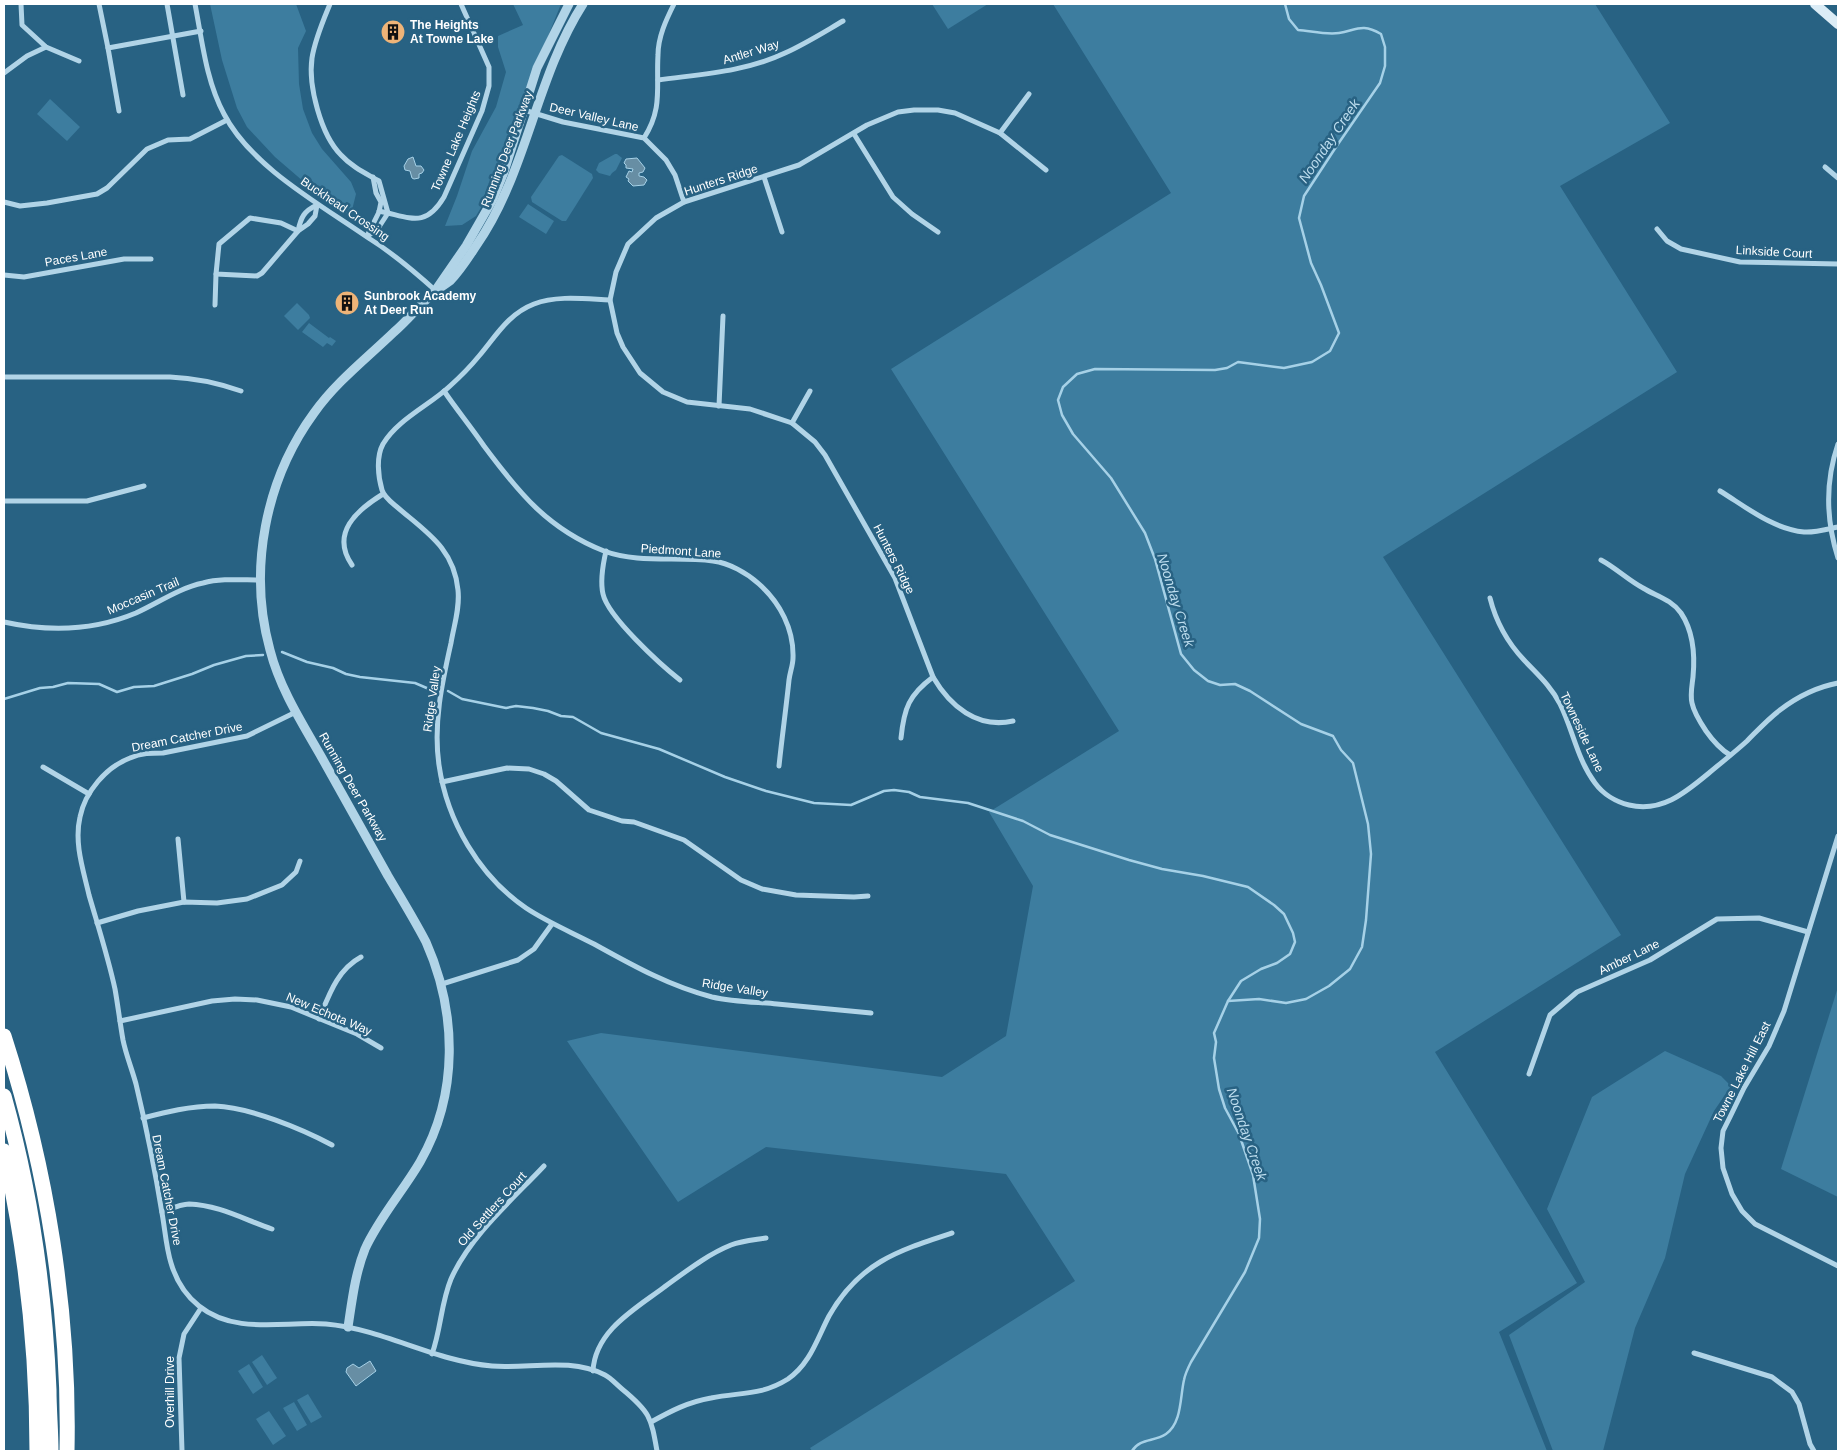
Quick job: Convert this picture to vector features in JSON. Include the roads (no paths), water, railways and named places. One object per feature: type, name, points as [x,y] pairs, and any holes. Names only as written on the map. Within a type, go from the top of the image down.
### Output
[{"type":"highway","points":[[4,1036],[32,1135],[48,1212],[61,1312],[66,1375],[67,1451]]},
{"type":"highway","points":[[4,1096],[22,1172],[42,1288],[47,1342],[51,1451]]},
{"type":"highway","points":[[4,1151],[22,1246],[31,1312],[37,1394],[37,1451]]},
{"type":"main road","points":[[1816,4],[1838,24]]},
{"type":"street","points":[[21,4],[22,25],[46,47],[79,62]]},
{"type":"street","points":[[98,4],[119,111]]},
{"type":"street","points":[[166,4],[183,95]]},
{"type":"street","name":"Buckhead Crossing","points":[[195,4],[211,79],[218,102],[227,120],[240,138],[257,156],[317,205],[367,236],[400,260],[436,291]]},
{"type":"street","points":[[330,4],[312,59],[312,88],[328,135],[340,154],[356,168],[379,181],[388,213],[377,230],[367,236]]},
{"type":"street","name":"Towne Lake Heights","points":[[380,211],[414,219],[432,214],[444,197],[482,111],[489,86],[489,67],[461,4]]},
{"type":"street","name":"Running Deer Parkway","points":[[436,291],[466,246],[493,199],[504,172],[537,68],[569,4]]},
{"type":"street","name":"Running Deer Parkway","points":[[348,1327],[356,1279],[366,1249],[380,1223],[422,1159],[438,1121],[444,1100],[449,1067],[447,1010],[442,984],[421,932],[296,712],[281,682],[270,650],[263,616],[260,580],[263,539],[268,512],[280,473],[300,434],[314,412],[333,390],[436,291],[448,282],[489,227],[506,194],[561,44],[583,4]]},
{"type":"street","points":[[644,138],[651,127],[658,102],[658,54],[666,21],[674,4]]},
{"type":"street","name":"Antler Way","points":[[658,80],[712,74],[750,66],[784,54],[843,21]]},
{"type":"street","points":[[108,48],[201,31]]},
{"type":"street","points":[[4,73],[27,56],[46,47]]},
{"type":"street","points":[[1000,134],[1029,94]]},
{"type":"street","name":"Deer Valley Lane","points":[[523,110],[563,122],[644,138],[666,160],[675,175],[684,202]]},
{"type":"street","name":"Hunters Ridge","points":[[1013,721],[1002,724],[974,717],[951,702],[941,690],[933,677],[898,586],[826,455],[815,442],[792,423],[750,408],[698,404],[679,399],[664,392],[640,373],[623,347],[617,333],[610,300],[616,272],[628,244],[656,218],[684,202],[799,165],[882,117],[898,112],[938,110],[955,113],[1000,134],[1046,170]]},
{"type":"street","points":[[4,202],[20,206],[97,194],[107,188],[147,149],[168,140],[190,139],[227,120]]},
{"type":"street","points":[[854,134],[893,197],[912,214],[938,232]]},
{"type":"street","points":[[1825,167],[1838,178]]},
{"type":"street","points":[[367,236],[380,211],[381,202],[376,193],[373,177]]},
{"type":"street","points":[[764,177],[782,232]]},
{"type":"street","points":[[298,231],[300,218],[307,210],[317,205]]},
{"type":"street","points":[[216,274],[256,276],[262,273],[298,231],[315,216],[317,205]]},
{"type":"street","points":[[215,305],[219,244],[250,218],[281,223],[298,231]]},
{"type":"street","name":"Linkside Court","points":[[1657,230],[1667,241],[1681,248],[1740,262],[1838,264]]},
{"type":"street","name":"Paces Lane","points":[[4,275],[24,277],[124,259],[151,259]]},
{"type":"street","points":[[352,565],[346,556],[344,545],[345,533],[363,506],[383,494],[378,470],[381,448],[394,430],[444,391],[478,358],[505,323],[524,309],[547,300],[610,300]]},
{"type":"street","points":[[719,406],[723,316]]},
{"type":"street","points":[[4,377],[177,377],[217,383],[242,391]]},
{"type":"street","name":"Piedmont Lane","points":[[444,391],[514,486],[544,517],[563,530],[606,551],[638,559],[679,559],[721,563],[733,567],[754,579],[771,596],[784,617],[790,632],[793,658],[779,766]]},
{"type":"street","points":[[792,423],[810,391]]},
{"type":"street","points":[[1838,444],[1829,480],[1827,503],[1838,558]]},
{"type":"street","points":[[4,501],[87,502],[144,486]]},
{"type":"street","points":[[1720,491],[1767,520],[1787,527],[1804,532],[1838,527]]},
{"type":"street","name":"Ridge Valley","points":[[383,494],[429,533],[444,550],[450,559],[456,580],[458,596],[456,618],[442,687],[436,732],[438,759],[442,782],[450,808],[460,831],[485,870],[517,901],[552,924],[575,934],[648,974],[696,992],[715,998],[746,1002],[871,1013]]},
{"type":"street","points":[[606,551],[603,594],[613,614],[652,655],[680,680]]},
{"type":"street","points":[[1601,560],[1616,568],[1643,589],[1664,598],[1680,613],[1686,623],[1693,650],[1692,704],[1696,715],[1708,734],[1720,749],[1730,755]]},
{"type":"street","name":"Moccasin Trail","points":[[4,622],[49,629],[85,627],[125,617],[201,583],[220,580],[260,580]]},
{"type":"street","name":"Towneside Lane","points":[[1490,598],[1498,622],[1508,641],[1546,683],[1559,702],[1574,745],[1589,775],[1613,799],[1623,804],[1645,807],[1667,802],[1687,792],[1772,716],[1790,703],[1820,688],[1838,683]]},
{"type":"street","points":[[901,738],[905,709],[918,690],[933,677]]},
{"type":"street","name":"Dream Catcher Drive","points":[[296,712],[247,736],[163,753],[130,757],[111,769],[89,794],[80,813],[78,847],[115,988],[124,1042],[136,1084],[174,1271],[185,1292],[201,1308],[217,1317],[236,1323],[311,1323],[348,1327],[432,1354],[492,1366],[571,1365],[593,1370],[607,1376],[642,1405],[651,1422],[657,1451]]},
{"type":"street","points":[[43,767],[89,794]]},
{"type":"street","points":[[442,782],[507,768],[529,769],[544,774],[556,781],[589,810],[622,821],[634,822],[684,840],[741,880],[769,891],[807,896],[868,896]]},
{"type":"street","name":"Towne Lake Hill East","points":[[1838,836],[1784,1011],[1769,1046],[1744,1088],[1723,1132],[1721,1148],[1723,1168],[1732,1194],[1742,1211],[1755,1224],[1838,1266]]},
{"type":"street","points":[[178,839],[184,902]]},
{"type":"street","points":[[97,922],[138,911],[184,902],[217,903],[247,898],[282,885],[296,872],[300,862]]},
{"type":"street","name":"Amber Lane","points":[[1529,1074],[1550,1014],[1577,992],[1650,960],[1717,919],[1759,918],[1808,932]]},
{"type":"street","points":[[442,984],[518,960],[534,950],[552,924]]},
{"type":"street","points":[[318,1019],[334,984],[343,970],[351,962],[361,957]]},
{"type":"street","name":"New Echota Way","points":[[120,1021],[212,1001],[258,1000],[291,1006],[356,1034],[381,1048]]},
{"type":"street","points":[[143,1118],[176,1110],[215,1106],[240,1110],[272,1120],[307,1132],[332,1145]]},
{"type":"street","name":"Old Settlers Court","points":[[432,1354],[447,1290],[461,1259],[474,1241],[544,1166]]},
{"type":"street","points":[[162,1212],[187,1204],[211,1207],[272,1229]]},
{"type":"street","points":[[651,1422],[685,1404],[712,1397],[755,1393],[787,1379],[800,1370],[807,1360],[830,1316],[850,1285],[875,1264],[895,1254],[952,1233]]},
{"type":"street","points":[[593,1370],[593,1364],[599,1348],[612,1329],[636,1306],[694,1265],[730,1246],[740,1242],[766,1238]]},
{"type":"street","name":"Overhill Drive","points":[[182,1451],[179,1358],[184,1334],[201,1308]]},
{"type":"street","points":[[1694,1353],[1772,1377],[1792,1392],[1799,1404],[1810,1444],[1814,1451]]},
{"type":"waterway","name":"Noonday Creek","points":[[1228,1001],[1259,999],[1286,1003],[1306,999],[1329,986],[1350,969],[1362,947],[1371,854],[1368,824],[1353,763],[1341,750],[1333,736],[1301,724],[1250,691],[1235,684],[1220,685],[1208,681],[1194,670],[1181,654],[1155,559],[1145,533],[1111,478],[1073,434],[1062,415],[1058,400],[1063,387],[1077,374],[1095,369],[1215,370],[1227,368],[1238,362],[1284,368],[1312,362],[1330,351],[1339,333],[1311,263],[1299,218],[1304,196],[1380,83],[1385,66],[1385,47],[1381,34],[1364,28],[1339,33],[1298,30],[1289,19],[1285,4]]},
{"type":"waterway","points":[[282,652],[346,674],[415,683],[429,689]]},
{"type":"waterway","points":[[4,699],[40,688],[68,683],[99,684],[117,692],[134,687],[154,686],[214,665],[246,656],[263,655]]},
{"type":"waterway","points":[[448,691],[462,699],[506,708],[516,706],[533,708],[561,716],[573,717],[601,733],[659,749],[725,777],[766,791],[814,803],[851,805],[884,791],[894,790],[909,792],[920,797],[968,803],[1023,821],[1050,835],[1129,860],[1248,887],[1284,914],[1295,942],[1290,954],[1277,963],[1261,969],[1241,981],[1228,1001],[1214,1033],[1216,1042],[1214,1058],[1219,1089],[1225,1108],[1239,1134],[1253,1175],[1260,1219],[1259,1238],[1245,1272],[1191,1362],[1185,1376],[1180,1409],[1175,1423],[1166,1434],[1143,1442],[1132,1451]]},
{"type":"place","name":"The Heights At Towne Lake","points":[[393,32]]},
{"type":"place","name":"Sunbrook Academy At Deer Run","points":[[347,303]]}]
